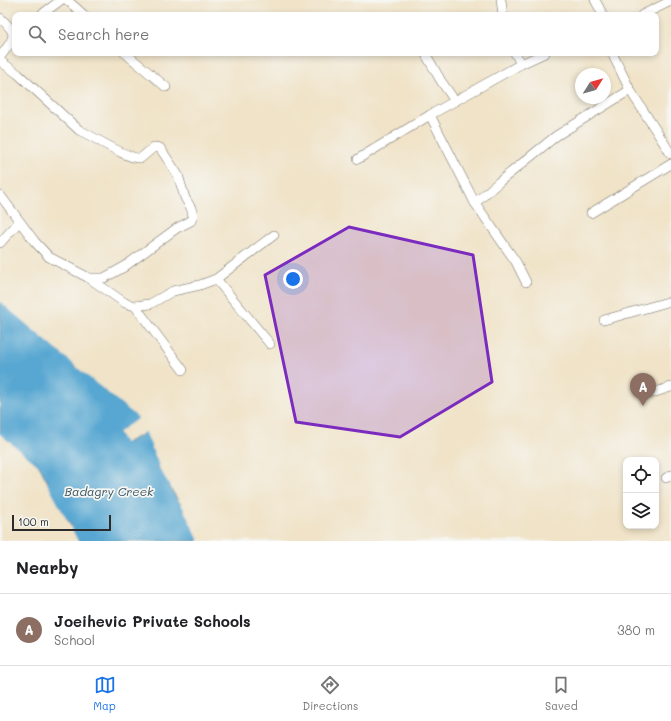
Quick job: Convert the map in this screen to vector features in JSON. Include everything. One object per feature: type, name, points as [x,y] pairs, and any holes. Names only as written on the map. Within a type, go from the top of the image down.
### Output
[{"type":"street","points":[[45,12],[61,0]]},
{"type":"street","points":[[67,0],[81,12]]},
{"type":"street","points":[[501,0],[503,12]]},
{"type":"street","points":[[595,0],[601,12]]},
{"type":"street","points":[[648,12],[671,1]]},
{"type":"street","points":[[0,18],[12,28]]},
{"type":"street","points":[[0,58],[12,39]]},
{"type":"street","points":[[129,56],[166,87]]},
{"type":"street","points":[[427,56],[441,81],[456,101]]},
{"type":"street","points":[[517,56],[521,64]]},
{"type":"street","points":[[358,159],[430,115],[521,64],[538,56]]},
{"type":"street","points":[[613,56],[630,90],[671,154]]},
{"type":"street","points":[[0,61],[18,74],[79,130],[135,158],[141,158],[154,147],[160,148],[178,175],[185,198],[191,208],[191,221],[177,228],[124,267],[104,278],[89,278]]},
{"type":"street","points":[[475,203],[556,136],[630,90]]},
{"type":"street","points":[[430,115],[475,203],[516,262],[526,282]]},
{"type":"street","points":[[591,213],[671,164]]},
{"type":"street","points":[[0,195],[19,222],[49,257],[89,278],[124,303],[135,306],[150,304],[173,291],[200,285],[216,279],[274,236]]},
{"type":"street","points":[[0,243],[19,222]]},
{"type":"street","points":[[216,279],[270,344]]},
{"type":"street","points":[[604,320],[671,301]]},
{"type":"street","points":[[135,306],[184,370]]},
{"type":"street","points":[[643,396],[671,387]]},
{"type":"highlighted area","points":[[349,227],[473,255],[492,382],[400,437],[296,422],[265,275]]},
{"type":"water","name":"Badagry Creek","points":[[0,303],[137,418],[117,432],[124,444],[145,433],[160,471],[179,502],[198,541],[79,541],[37,462],[0,433]]},
{"type":"waterway","points":[[0,303],[73,365]]},
{"type":"waterway","points":[[76,368],[137,418],[117,432],[125,444]]},
{"type":"waterway","points":[[0,433],[38,464]]},
{"type":"waterway","points":[[143,434],[145,433],[158,466]]},
{"type":"waterway","points":[[159,470],[170,487]]},
{"type":"waterway","points":[[48,483],[67,518]]},
{"type":"waterway","points":[[180,504],[198,541]]},
{"type":"waterway","points":[[72,527],[79,541]]},
{"type":"place","name":"Joeihevic Private Schools","points":[[643,406]]}]
